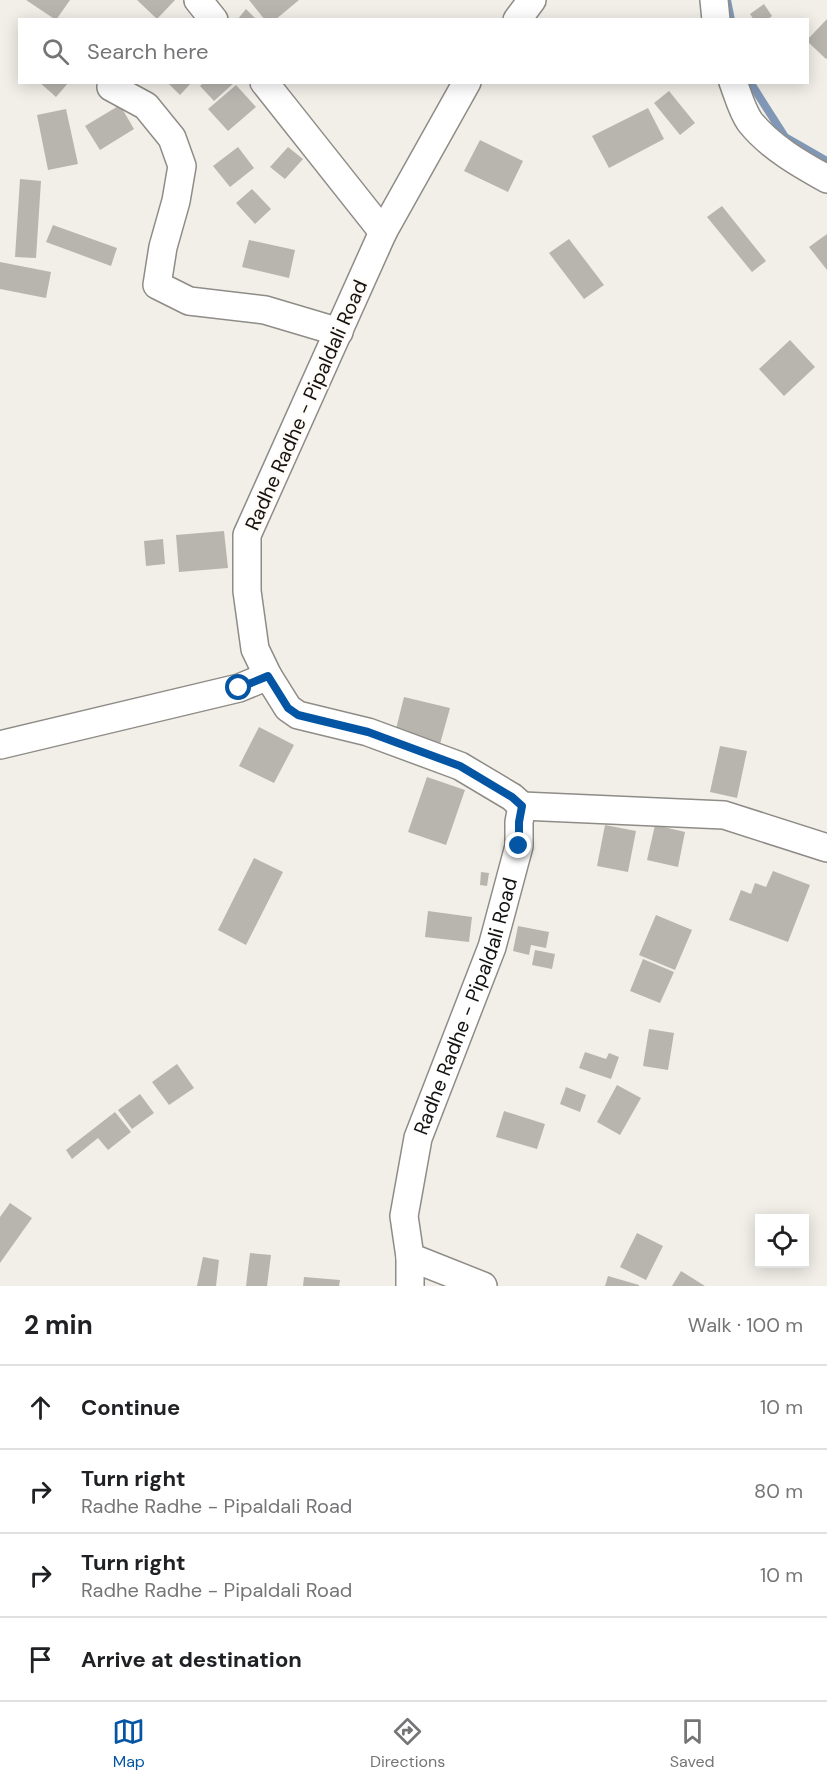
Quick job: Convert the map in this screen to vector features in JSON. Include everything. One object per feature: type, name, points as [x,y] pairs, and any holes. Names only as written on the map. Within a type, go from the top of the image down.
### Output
[{"type":"street","points":[[198,0],[212,18]]},
{"type":"street","points":[[518,18],[532,0]]},
{"type":"street","points":[[714,0],[716,18]]},
{"type":"street","points":[[266,84],[383,232]]},
{"type":"street","name":"Radhe Radhe - Pipaldali Road","points":[[410,1286],[410,1257],[404,1216],[418,1138],[492,947],[519,846],[522,806],[512,797],[460,766],[368,732],[298,715],[288,708],[268,676],[255,649],[247,591],[247,535],[383,232],[466,84]]},
{"type":"street","points":[[734,84],[750,121],[762,134],[798,163],[827,179]]},
{"type":"street","points":[[111,87],[146,106],[172,138],[182,166],[176,201],[163,247],[157,285],[189,301],[265,310],[339,332]]},
{"type":"street","points":[[0,745],[239,688],[268,676]]},
{"type":"street","points":[[522,806],[724,815],[827,848]]},
{"type":"street","points":[[410,1257],[483,1286]]},
{"type":"building","points":[[26,0],[70,0],[57,18],[53,18]]},
{"type":"building","points":[[137,0],[175,0],[158,18]]},
{"type":"building","points":[[249,0],[299,0],[277,18],[263,18]]},
{"type":"building","points":[[764,4],[772,16],[753,18],[750,14]]},
{"type":"building","points":[[246,9],[255,18],[239,18]]},
{"type":"building","points":[[827,19],[826,59],[809,43],[809,38]]},
{"type":"building","points":[[41,84],[67,84],[56,97]]},
{"type":"building","points":[[169,84],[190,84],[180,95]]},
{"type":"building","points":[[202,84],[233,84],[214,101],[200,86]]},
{"type":"building","points":[[236,85],[256,107],[228,131],[208,109]]},
{"type":"building","points":[[669,91],[695,123],[680,135],[654,103]]},
{"type":"building","points":[[120,105],[134,129],[100,150],[85,126]]},
{"type":"building","points":[[648,108],[664,139],[609,168],[592,136]]},
{"type":"building","points":[[66,109],[78,164],[48,170],[37,115]]},
{"type":"building","points":[[480,140],[523,161],[508,192],[464,171]]},
{"type":"building","points":[[238,147],[254,168],[230,187],[213,166]]},
{"type":"building","points":[[288,147],[303,159],[285,179],[270,167]]},
{"type":"building","points":[[20,179],[41,181],[36,258],[15,257]]},
{"type":"building","points":[[252,189],[271,209],[255,224],[236,203]]},
{"type":"building","points":[[722,206],[766,261],[752,272],[707,217]]},
{"type":"building","points":[[53,225],[117,248],[111,266],[46,242]]},
{"type":"building","points":[[827,234],[827,270],[809,247]]},
{"type":"building","points":[[569,239],[604,285],[584,299],[549,253]]},
{"type":"building","points":[[249,240],[295,250],[289,278],[242,267]]},
{"type":"building","points":[[0,262],[51,272],[46,298],[0,289]]},
{"type":"building","points":[[790,340],[815,367],[784,396],[759,369]]},
{"type":"building","points":[[224,531],[228,568],[179,572],[176,535]]},
{"type":"building","points":[[163,539],[165,564],[146,566],[144,541]]},
{"type":"building","points":[[404,697],[450,708],[440,744],[395,733]]},
{"type":"building","points":[[259,727],[294,745],[274,783],[239,766]]},
{"type":"building","points":[[720,746],[747,751],[737,798],[710,792]]},
{"type":"building","points":[[427,777],[465,790],[446,845],[408,832]]},
{"type":"building","points":[[605,825],[636,831],[628,872],[597,866]]},
{"type":"building","points":[[655,825],[685,832],[678,867],[647,860]]},
{"type":"building","points":[[254,858],[283,872],[246,945],[218,930]]},
{"type":"building","points":[[773,871],[810,885],[788,942],[729,920],[741,890],[751,894],[755,883],[766,887]]},
{"type":"building","points":[[481,872],[489,873],[487,886],[480,885]]},
{"type":"building","points":[[428,911],[472,917],[469,942],[425,937]]},
{"type":"building","points":[[656,915],[692,930],[675,970],[639,955]]},
{"type":"building","points":[[518,926],[549,932],[546,948],[531,945],[529,955],[513,951]]},
{"type":"building","points":[[535,950],[555,954],[552,969],[532,965]]},
{"type":"building","points":[[643,959],[674,972],[660,1003],[630,991]]},
{"type":"building","points":[[649,1029],[674,1033],[668,1070],[643,1066]]},
{"type":"building","points":[[585,1052],[606,1059],[609,1053],[619,1057],[611,1079],[579,1068]]},
{"type":"building","points":[[177,1064],[194,1088],[169,1105],[152,1082]]},
{"type":"building","points":[[617,1085],[641,1098],[620,1135],[597,1122]]},
{"type":"building","points":[[566,1087],[586,1095],[580,1112],[560,1104]]},
{"type":"building","points":[[140,1094],[154,1113],[132,1129],[118,1110]]},
{"type":"building","points":[[504,1111],[545,1124],[537,1149],[496,1137]]},
{"type":"building","points":[[115,1112],[131,1132],[108,1150],[98,1138],[72,1159],[66,1150]]},
{"type":"building","points":[[10,1203],[32,1218],[0,1263],[0,1217]]},
{"type":"building","points":[[637,1233],[663,1246],[646,1280],[620,1267]]},
{"type":"building","points":[[250,1253],[271,1255],[267,1286],[246,1286]]},
{"type":"building","points":[[203,1257],[219,1260],[216,1286],[197,1286]]},
{"type":"building","points":[[681,1271],[705,1286],[672,1286]]},
{"type":"building","points":[[608,1276],[639,1285],[639,1286],[605,1286]]},
{"type":"building","points":[[304,1277],[340,1280],[339,1286],[303,1286]]},
{"type":"waterway","points":[[727,0],[731,18]]},
{"type":"waterway","points":[[751,84],[785,137],[827,161]]},
{"type":"route","points":[[239,688],[268,676],[288,708],[298,715],[368,732],[460,766],[512,797],[522,806],[519,846]]}]
